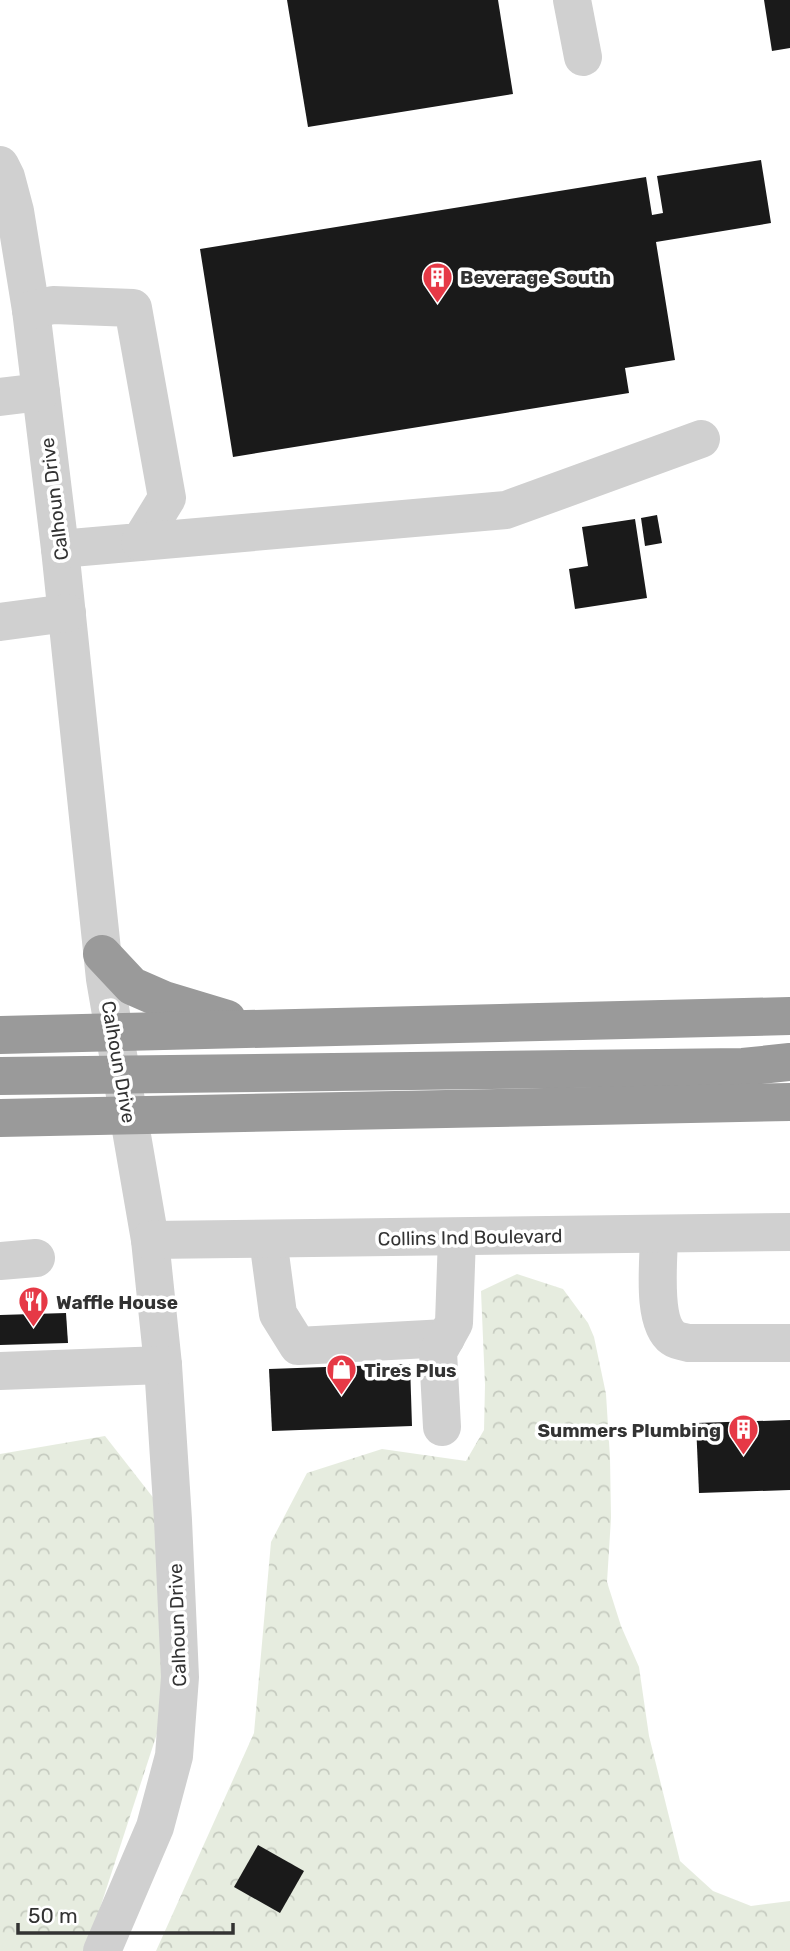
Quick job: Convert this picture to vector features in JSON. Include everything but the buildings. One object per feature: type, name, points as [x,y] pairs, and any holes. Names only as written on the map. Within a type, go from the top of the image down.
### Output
[{"type":"highway","points":[[102,954],[132,986],[164,1000],[262,1029]]},
{"type":"highway","points":[[0,1035],[790,1016]]},
{"type":"highway","points":[[0,1076],[743,1067],[790,1062]]},
{"type":"highway","points":[[0,1118],[790,1102]]},
{"type":"street","points":[[572,0],[583,57]]},
{"type":"street","name":"Calhoun Drive","points":[[0,165],[15,211],[31,310],[61,549],[102,954],[120,1075],[150,1240],[163,1365],[173,1520],[180,1677],[174,1756],[155,1827],[102,1951]]},
{"type":"street","points":[[31,310],[53,305],[133,308],[167,498],[140,542]]},
{"type":"street","points":[[0,397],[41,392]]},
{"type":"street","points":[[61,549],[506,510],[701,439]]},
{"type":"street","points":[[0,622],[67,613]]},
{"type":"street","name":"Collins Ind Boulevard","points":[[150,1240],[790,1232]]},
{"type":"street","points":[[659,1234],[659,1310],[664,1328],[674,1339],[689,1343],[790,1343]]},
{"type":"street","points":[[442,1427],[438,1352],[454,1323],[457,1237]]},
{"type":"street","points":[[268,1239],[278,1314],[298,1346],[446,1338]]},
{"type":"street","points":[[0,1371],[163,1365]]},
{"type":"green space","points":[[517,1274],[563,1289],[588,1323],[594,1337],[606,1394],[610,1458],[611,1518],[607,1582],[621,1626],[639,1667],[649,1736],[680,1861],[713,1891],[751,1906],[790,1901],[790,1951],[156,1951],[254,1733],[271,1542],[307,1473],[382,1449],[466,1461],[484,1430],[481,1291]]},
{"type":"green space","points":[[105,1436],[155,1500],[168,1700],[86,1951],[0,1951],[0,1454]]},
{"type":"place","name":"Beverage South","points":[[437,304]]},
{"type":"place","name":"Waffle House","points":[[33,1329]]},
{"type":"place","name":"Tires Plus","points":[[341,1397]]},
{"type":"place","name":"Summers Plumbing","points":[[744,1457]]}]
